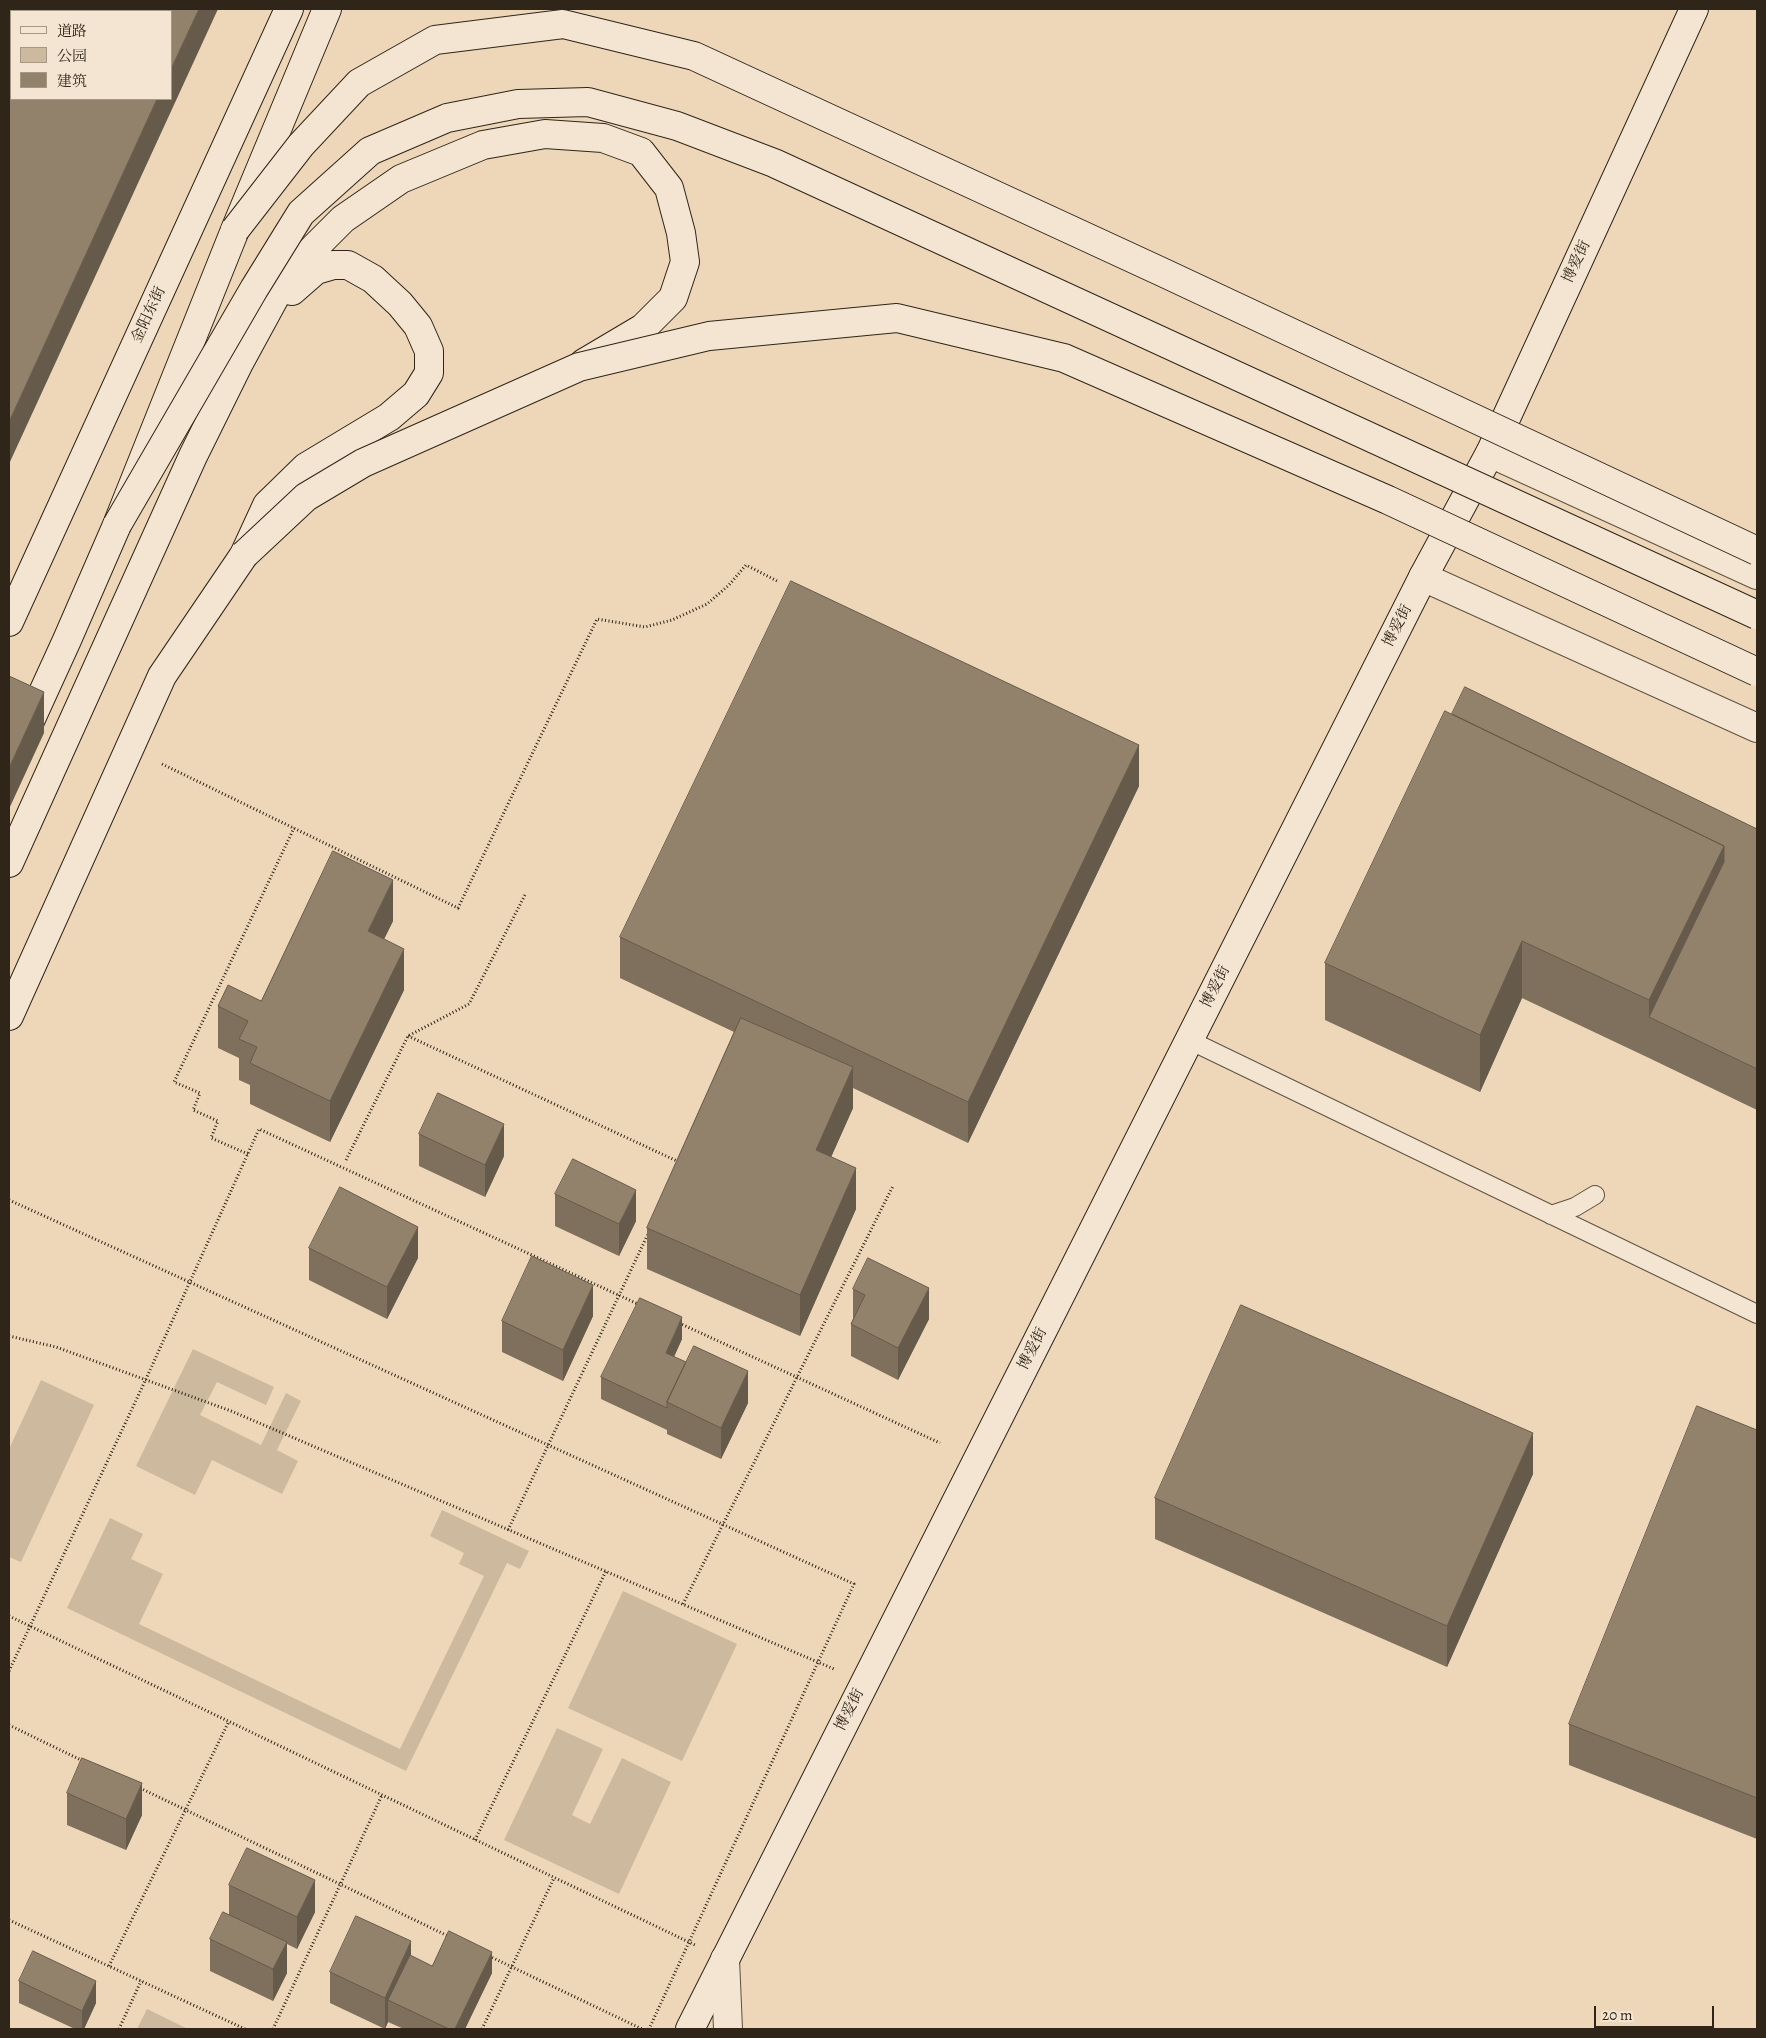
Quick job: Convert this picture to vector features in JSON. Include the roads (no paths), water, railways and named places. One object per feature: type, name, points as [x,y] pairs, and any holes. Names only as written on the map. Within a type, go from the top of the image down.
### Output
[{"type":"main road","name":"金阳东街","points":[[9,622],[290,9]]},
{"type":"main road","points":[[9,767],[68,640],[117,525],[235,230],[328,9]]},
{"type":"main road","name":"博爱街","points":[[690,2029],[1423,576],[1490,453],[1694,9]]},
{"type":"main road","points":[[235,230],[301,145],[359,83],[435,40],[564,24],[694,56],[1171,276],[1757,551]]},
{"type":"main road","points":[[117,525],[254,289],[302,213],[370,151],[447,118],[518,104],[588,102],[677,126],[774,163],[1757,615]]},
{"type":"main road","points":[[193,393],[257,304],[342,219],[401,179],[483,145],[545,134],[603,138],[641,152],[670,188],[681,233],[685,262],[673,298],[643,328],[579,367],[363,462],[306,497],[244,555]]},
{"type":"main road","points":[[9,863],[193,456],[239,363],[276,295],[309,253]]},
{"type":"main road","points":[[9,1016],[162,676],[244,555],[268,505],[306,467],[389,417],[416,394],[429,373],[429,351],[418,326],[400,304],[373,279],[348,265],[333,265],[316,270],[286,297],[239,363]]},
{"type":"main road","points":[[579,367],[709,336],[897,318],[1064,358],[1388,500],[1757,672]]},
{"type":"main road","points":[[1490,453],[1757,575]]},
{"type":"main road","points":[[1423,576],[1757,728]]},
{"type":"main road","name":"博爱街","points":[[725,1959],[728,2029]]},
{"type":"lane","points":[[1189,1040],[1757,1314]]},
{"type":"lane","points":[[1551,1215],[1575,1207],[1595,1196]]}]
